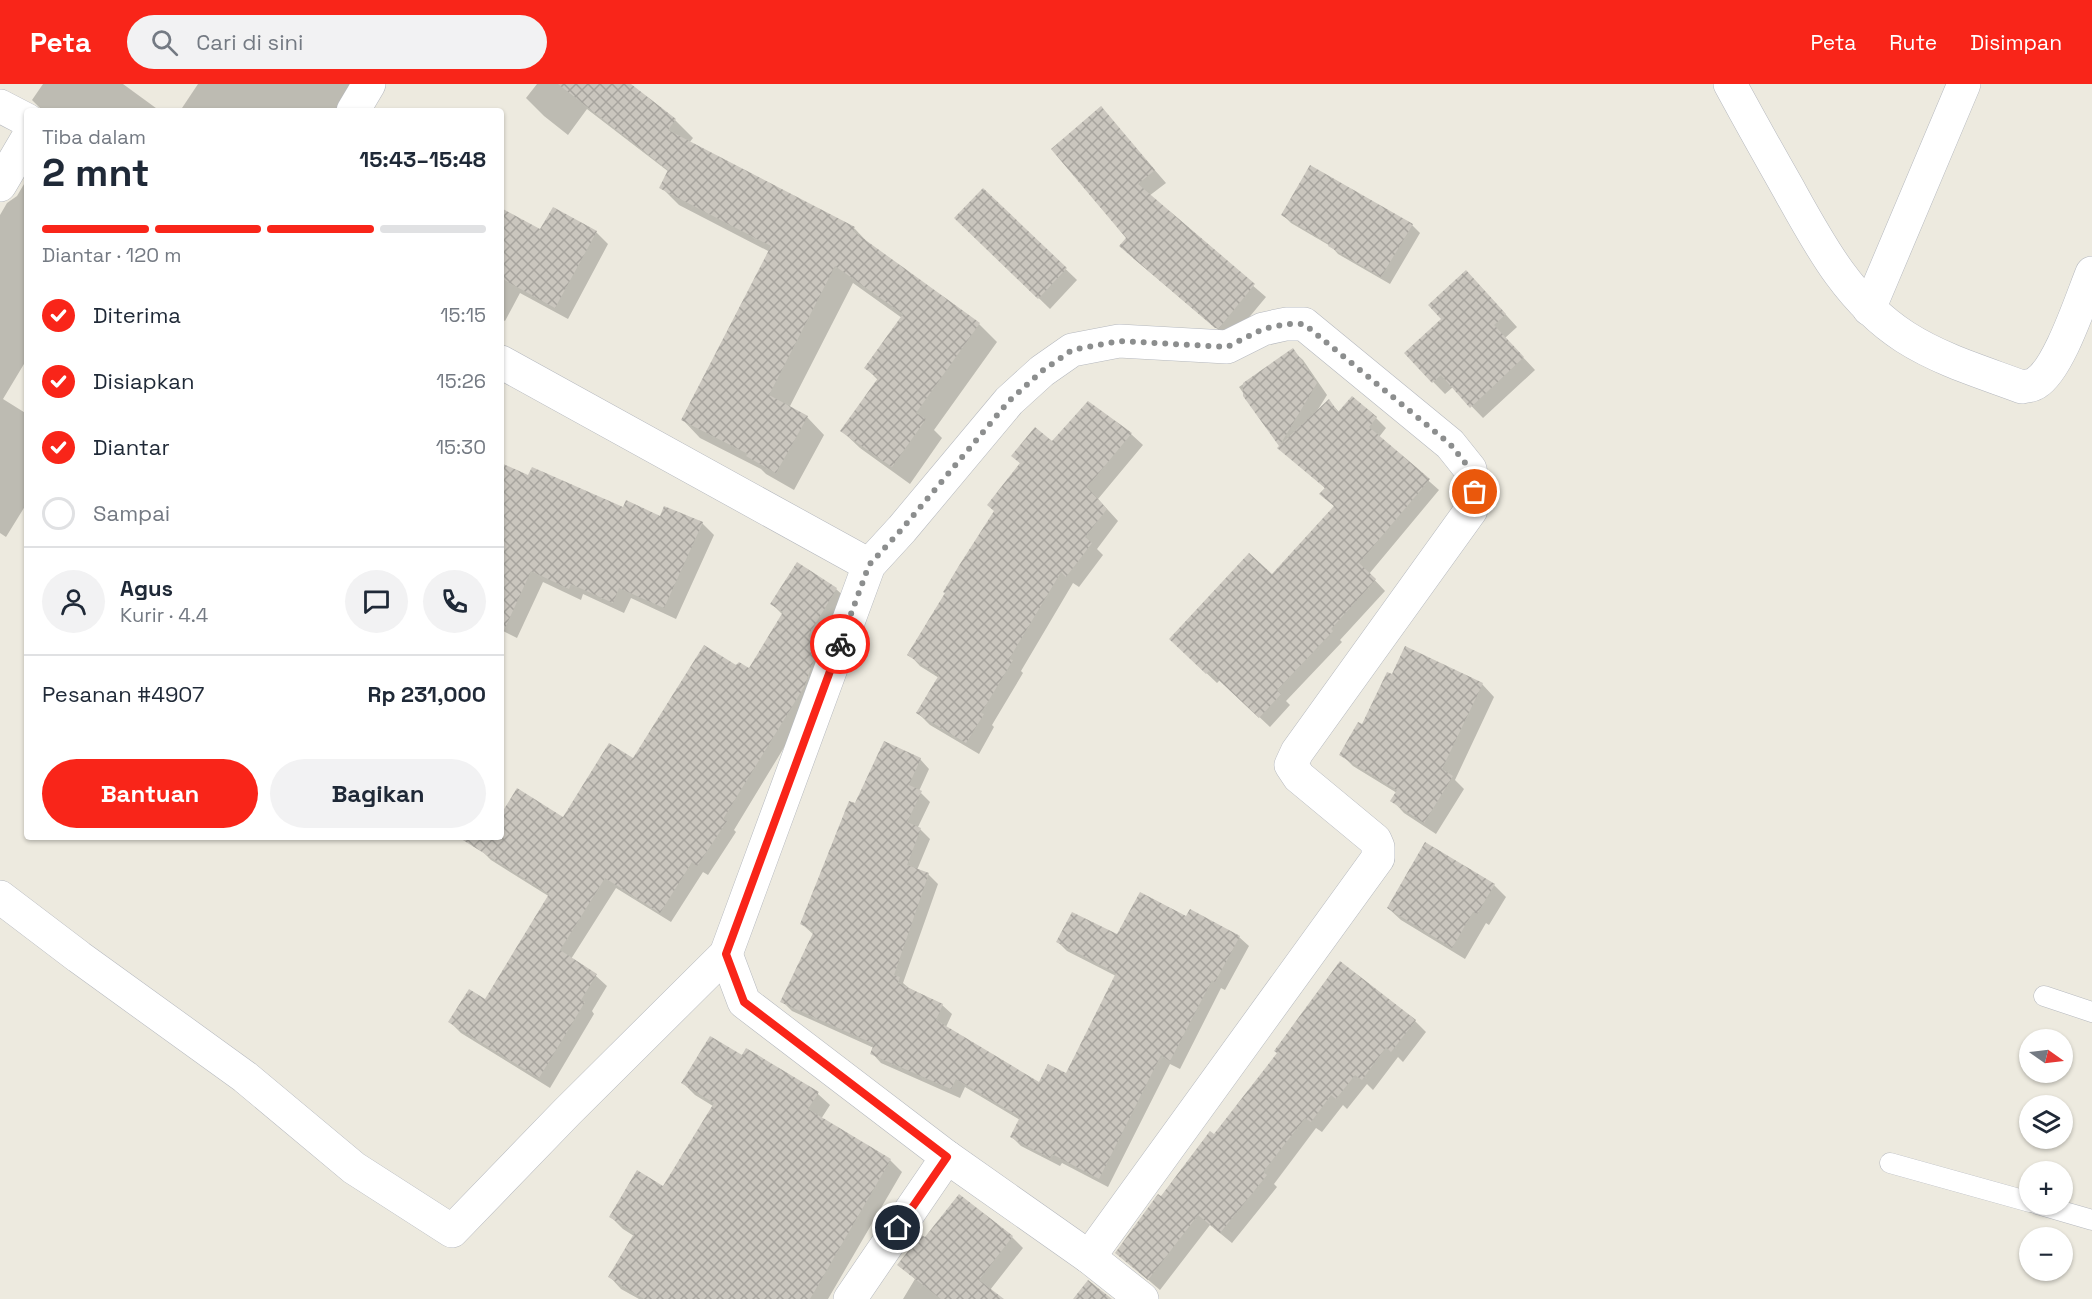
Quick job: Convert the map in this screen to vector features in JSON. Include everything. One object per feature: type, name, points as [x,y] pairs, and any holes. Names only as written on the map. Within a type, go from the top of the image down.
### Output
[{"type":"street","points":[[355,108],[369,84]]},
{"type":"street","points":[[1730,84],[1822,250],[1845,281],[1869,309],[1904,336],[1943,358],[2022,387],[2035,384],[2049,371],[2058,356],[2092,273]]},
{"type":"street","points":[[1869,309],[1964,84]]},
{"type":"street","points":[[0,106],[24,118]]},
{"type":"street","points":[[0,185],[24,144]]},
{"type":"street","points":[[0,897],[245,1077],[354,1168],[452,1231],[726,954],[869,565],[1009,401],[1042,371],[1072,350],[1119,341],[1227,347],[1263,329],[1286,324],[1304,324],[1450,444],[1470,469],[1475,492],[1471,510],[1297,752],[1291,765],[1299,777],[1375,840],[1378,858],[1089,1257]]},
{"type":"street","points":[[504,364],[869,565]]},
{"type":"street","points":[[726,954],[744,1002],[947,1157],[1089,1257],[1142,1299]]},
{"type":"street","points":[[850,1299],[947,1157]]},
{"type":"lane","points":[[2044,996],[2092,1012]]},
{"type":"lane","points":[[1890,1163],[2019,1199]]},
{"type":"lane","points":[[2073,1214],[2092,1220]]},
{"type":"building","points":[[558,84],[631,84],[676,119],[668,130],[855,227],[853,231],[980,323],[916,413],[926,419],[892,467],[840,431],[878,378],[864,368],[903,314],[835,266],[769,395],[808,416],[776,473],[746,456],[748,454],[681,420],[771,246],[659,188],[668,170]]},
{"type":"building","points":[[1101,106],[1155,170],[1138,184],[1255,284],[1219,328],[1215,328],[1119,246],[1126,238],[1051,149]]},
{"type":"building","points":[[1310,165],[1413,224],[1381,277],[1281,215]]},
{"type":"building","points":[[983,188],[1067,268],[1038,299],[954,218]]},
{"type":"building","points":[[553,207],[597,231],[555,308],[504,280],[504,210],[540,229]]},
{"type":"building","points":[[1466,270],[1506,314],[1494,325],[1524,357],[1470,408],[1441,375],[1432,383],[1404,353],[1441,319],[1428,305]]},
{"type":"building","points":[[1293,348],[1317,383],[1280,445],[1329,399],[1338,412],[1352,396],[1377,417],[1369,427],[1430,479],[1359,563],[1376,579],[1331,629],[1333,631],[1277,690],[1281,694],[1259,718],[1209,671],[1206,674],[1169,639],[1249,553],[1272,574],[1334,506],[1319,494],[1325,488],[1277,448],[1279,446],[1243,396],[1243,383]]},
{"type":"building","points":[[1088,401],[1132,433],[1087,487],[1107,509],[1085,537],[1092,543],[1066,577],[1061,572],[1009,659],[1013,660],[966,743],[916,713],[939,675],[907,655],[994,511],[987,505],[1020,463],[1011,456],[1035,427],[1052,441]]},
{"type":"building","points":[[504,464],[528,475],[532,467],[623,507],[626,500],[660,516],[664,506],[703,522],[664,608],[619,588],[613,603],[571,584],[569,589],[531,571],[504,630]]},
{"type":"building","points":[[797,562],[837,588],[808,636],[820,643],[804,687],[723,819],[727,821],[697,866],[692,862],[660,913],[605,878],[560,950],[597,974],[581,1000],[585,1002],[539,1078],[448,1022],[469,989],[485,999],[549,894],[463,840],[504,840],[504,809],[517,788],[563,817],[609,743],[633,758],[704,645],[736,665],[739,662],[749,668],[783,612],[770,604]]},
{"type":"building","points":[[1405,646],[1483,683],[1442,769],[1453,776],[1424,823],[1390,801],[1397,790],[1339,755],[1358,722],[1362,724],[1387,672],[1392,674]]},
{"type":"building","points":[[884,741],[921,758],[909,785],[922,791],[907,822],[921,828],[907,865],[929,873],[894,975],[900,977],[898,983],[943,1004],[936,1020],[1039,1082],[1048,1064],[1066,1073],[1116,973],[1056,942],[1072,912],[1117,934],[1140,892],[1186,916],[1190,909],[1240,936],[1215,982],[1212,980],[1170,1061],[1161,1055],[1099,1179],[1052,1154],[1050,1158],[1010,1137],[1020,1117],[956,1079],[951,1089],[870,1054],[874,1044],[780,1002],[814,931],[800,924],[849,801],[855,803]]},
{"type":"building","points":[[1425,842],[1495,884],[1477,914],[1473,912],[1452,948],[1387,908]]},
{"type":"building","points":[[1340,961],[1416,1020],[1391,1052],[1386,1047],[1362,1080],[1355,1075],[1336,1099],[1331,1095],[1311,1122],[1305,1118],[1263,1172],[1267,1175],[1220,1233],[1198,1215],[1148,1280],[1115,1253],[1158,1194],[1161,1196],[1210,1131],[1214,1134],[1277,1053],[1274,1051]]},
{"type":"building","points":[[710,1036],[742,1055],[746,1048],[819,1092],[808,1109],[891,1159],[810,1299],[644,1299],[608,1277],[635,1232],[609,1217],[637,1170],[663,1186],[714,1103],[681,1083]]},
{"type":"building","points":[[959,1194],[1013,1236],[979,1280],[1004,1299],[941,1299],[897,1265],[921,1235],[925,1237]]},
{"type":"building","points":[[1088,1280],[1112,1299],[1073,1299]]},
{"type":"way so far","points":[[840,644],[869,565],[1009,401],[1042,371],[1072,350],[1119,341],[1227,347],[1263,329],[1286,324],[1304,324],[1450,444],[1470,469],[1475,492]]},
{"type":"route","points":[[840,644],[726,954],[744,1002],[947,1157],[898,1228]]}]
